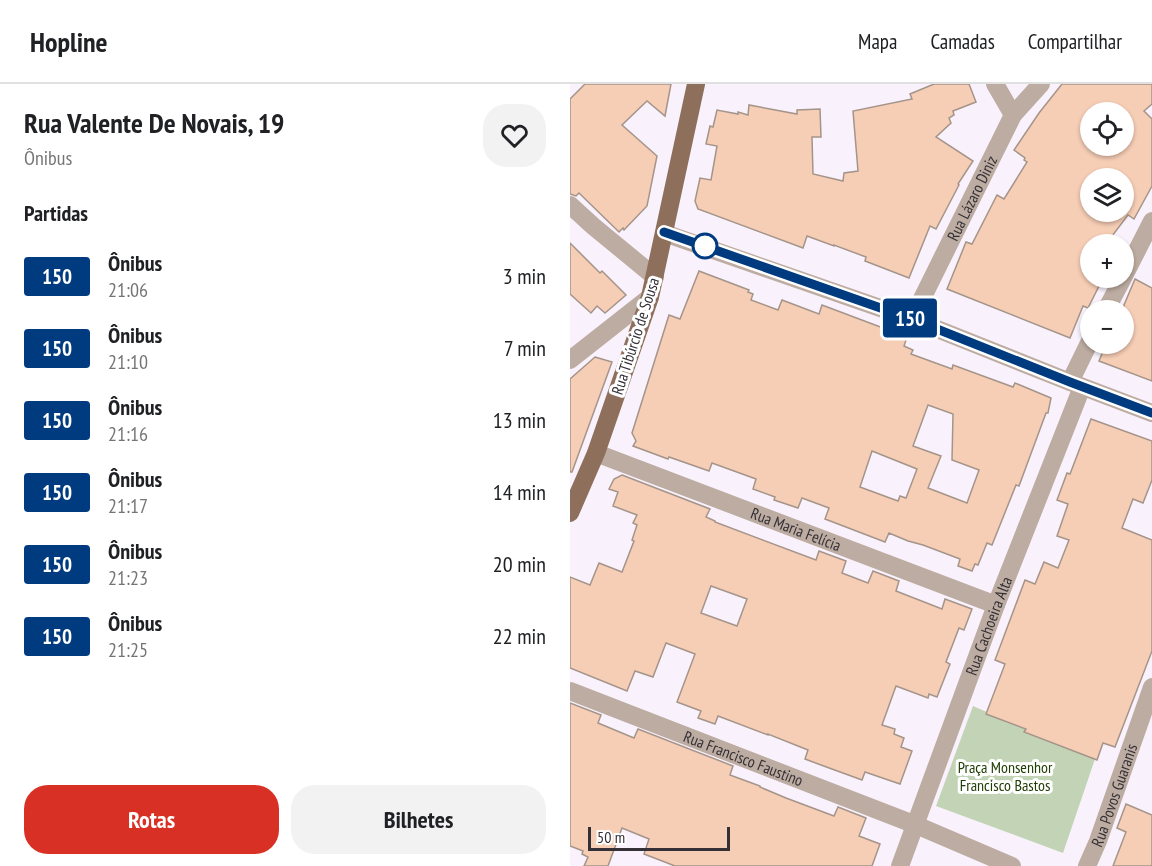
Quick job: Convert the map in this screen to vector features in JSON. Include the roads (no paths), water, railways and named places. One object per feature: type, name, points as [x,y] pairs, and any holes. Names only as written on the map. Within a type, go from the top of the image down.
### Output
[{"type":"main road","name":"Rua Tibúrcio de Sousa","points":[[570,513],[596,453],[650,297],[696,84]]},
{"type":"street","points":[[995,84],[1013,115]]},
{"type":"street","name":"Rua Lázaro Diniz","points":[[912,319],[1013,115],[1041,84]]},
{"type":"street","points":[[570,204],[655,277]]},
{"type":"street","points":[[1134,256],[1152,221]]},
{"type":"street","points":[[664,232],[912,319],[1152,413]]},
{"type":"street","points":[[570,360],[650,297]]},
{"type":"street","name":"Rua Cachoeira Alta","points":[[900,866],[1086,354]]},
{"type":"street","name":"Rua Maria Felícia","points":[[596,453],[996,605]]},
{"type":"street","name":"Rua Povos Guaranis","points":[[1087,866],[1098,841],[1152,687]]},
{"type":"street","name":"Rua Francisco Faustino","points":[[570,691],[915,825],[1012,866]]},
{"type":"park label","name":"Praça Monsenhor Francisco Bastos","points":[[1005,776]]}]
